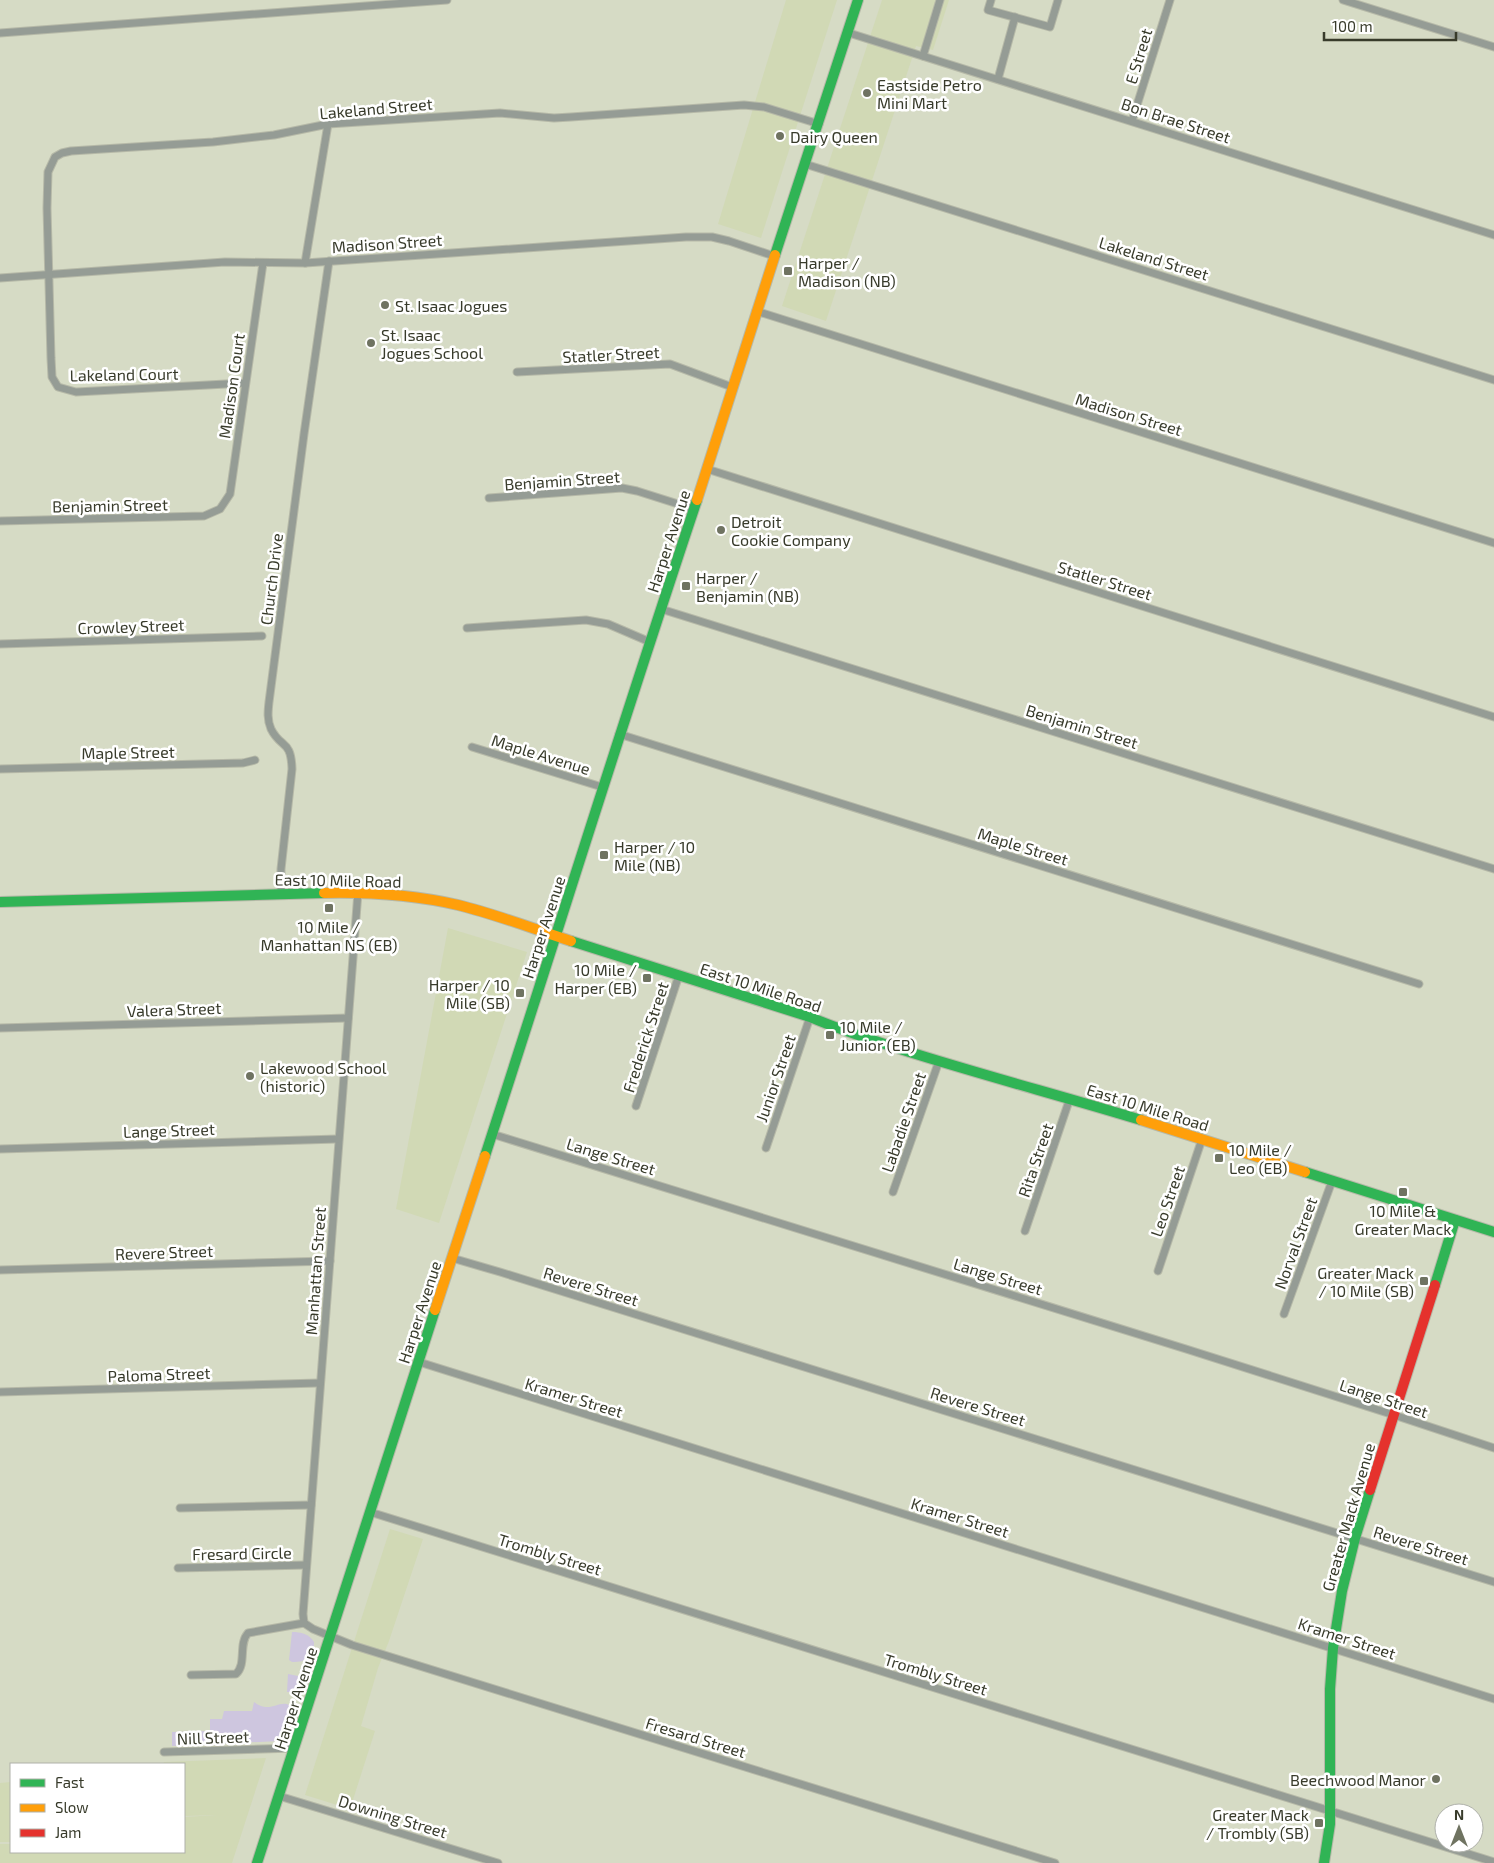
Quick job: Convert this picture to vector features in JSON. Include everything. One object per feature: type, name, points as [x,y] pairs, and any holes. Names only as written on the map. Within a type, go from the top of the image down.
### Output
[{"type":"street","points":[[0,33],[448,0]]},
{"type":"street","name":"Harper Avenue","points":[[257,1863],[556,937],[619,734],[708,469],[732,387],[849,33],[858,0]]},
{"type":"street","points":[[923,56],[940,0]]},
{"type":"street","points":[[991,0],[988,10],[1050,27],[1058,0]]},
{"type":"street","name":"E Street","points":[[1132,121],[1170,0]]},
{"type":"street","points":[[1342,0],[1494,47]]},
{"type":"street","points":[[998,79],[1016,17]]},
{"type":"street","name":"Bon Brae Street","points":[[849,33],[1494,235]]},
{"type":"street","name":"Lakeland Street","points":[[48,275],[48,172],[55,157],[71,151],[231,140],[274,135],[328,124],[500,113],[554,118],[744,105],[764,107],[819,124]]},
{"type":"street","points":[[305,263],[328,124]]},
{"type":"street","name":"Lakeland Street","points":[[805,164],[1494,380]]},
{"type":"street","name":"Madison Street","points":[[0,278],[225,262],[305,263],[694,237],[712,237],[729,241],[774,256]]},
{"type":"street","name":"Church Drive","points":[[280,894],[292,755],[287,747],[276,738],[272,730],[268,716],[269,702],[302,443],[328,261]]},
{"type":"street","name":"Madison Court","points":[[220,509],[230,494],[263,263]]},
{"type":"street","name":"Lakeland Court","points":[[48,275],[52,377],[58,387],[76,392],[245,384]]},
{"type":"street","name":"Madison Street","points":[[756,312],[1494,542]]},
{"type":"street","name":"Statler Street","points":[[517,372],[670,364],[732,387]]},
{"type":"street","name":"Statler Street","points":[[708,469],[1494,717]]},
{"type":"street","name":"Benjamin Street","points":[[489,498],[622,488],[638,491],[694,509]]},
{"type":"street","name":"Benjamin Street","points":[[0,522],[204,516],[220,509]]},
{"type":"street","name":"Benjamin Street","points":[[661,609],[1494,869]]},
{"type":"street","points":[[467,628],[586,620],[608,624],[650,642]]},
{"type":"street","name":"Crowley Street","points":[[0,644],[262,636]]},
{"type":"street","name":"Maple Street","points":[[619,734],[1419,984]]},
{"type":"street","name":"Maple Avenue","points":[[472,747],[602,787]]},
{"type":"street","name":"Maple Street","points":[[0,769],[243,763],[255,760]]},
{"type":"street","name":"East 10 Mile Road","points":[[0,902],[358,892],[411,897],[458,905],[810,1017],[833,1027],[939,1061],[1070,1098],[1494,1232]]},
{"type":"street","name":"Manhattan Street","points":[[304,1623],[306,1565],[319,1383],[358,892]]},
{"type":"street","name":"Frederick Street","points":[[636,1106],[679,975]]},
{"type":"street","name":"Junior Street","points":[[766,1148],[810,1017]]},
{"type":"street","name":"Valera Street","points":[[0,1028],[348,1018]]},
{"type":"street","name":"Labadie Street","points":[[894,1192],[939,1061]]},
{"type":"street","name":"Rita Street","points":[[1025,1231],[1070,1098]]},
{"type":"street","name":"Lange Street","points":[[492,1134],[1394,1415],[1494,1448]]},
{"type":"street","name":"Lange Street","points":[[0,1149],[338,1139]]},
{"type":"street","name":"Leo Street","points":[[1158,1271],[1202,1139]]},
{"type":"street","name":"Norval Street","points":[[1284,1314],[1332,1181]]},
{"type":"street","name":"Greater Mack Avenue","points":[[1324,1863],[1330,1824],[1330,1689],[1333,1648],[1342,1591],[1355,1538],[1454,1220]]},
{"type":"street","name":"Revere Street","points":[[452,1258],[1494,1582]]},
{"type":"street","name":"Revere Street","points":[[0,1270],[330,1261]]},
{"type":"street","name":"Kramer Street","points":[[418,1362],[1494,1699]]},
{"type":"street","name":"Paloma Street","points":[[0,1392],[319,1383]]},
{"type":"street","points":[[180,1508],[311,1505]]},
{"type":"street","name":"Trombly Street","points":[[370,1512],[1494,1862]]},
{"type":"street","name":"Fresard Circle","points":[[178,1568],[306,1565]]},
{"type":"street","points":[[192,1675],[236,1674],[240,1670],[244,1638],[248,1633],[304,1623],[330,1637]]},
{"type":"street","name":"Fresard Street","points":[[330,1637],[1055,1863]]},
{"type":"street","name":"Nill Street","points":[[164,1752],[294,1748]]},
{"type":"street","name":"Downing Street","points":[[279,1796],[498,1863]]},
{"type":"shaded area","points":[[786,0],[837,0],[761,238],[718,224]]},
{"type":"shaded area","points":[[882,0],[949,0],[933,50],[916,46],[826,321],[782,306]]},
{"type":"shaded area","points":[[448,928],[527,952],[439,1223],[396,1209]]},
{"type":"shaded area","points":[[390,1529],[423,1539],[378,1668],[361,1726],[375,1731],[350,1809],[305,1795]]},
{"type":"shaded area","points":[[292,1632],[304,1634],[314,1642],[313,1652],[306,1660],[292,1662],[289,1660]]},
{"type":"shaded area","points":[[288,1674],[298,1676],[302,1680],[302,1687],[297,1692],[287,1692]]},
{"type":"shaded area","points":[[254,1702],[265,1707],[283,1704],[291,1706],[290,1725],[280,1741],[172,1746],[172,1732],[210,1731],[210,1719],[222,1719],[224,1711],[252,1711]]},
{"type":"shaded area","points":[[266,1758],[232,1863],[0,1863],[0,1844],[10,1844],[10,1853],[185,1853],[185,1817],[217,1815],[185,1816],[185,1763],[164,1762]]},
{"type":"shaded area","points":[[10,1782],[10,1842],[0,1842],[0,1783]]},
{"type":"traffic: fast","points":[[775,255],[858,0]]},
{"type":"traffic: fast","points":[[485,1156],[697,500]]},
{"type":"traffic: fast","points":[[0,902],[324,893]]},
{"type":"traffic: fast","points":[[571,941],[810,1017],[844,1031],[903,1050],[1141,1120]]},
{"type":"traffic: fast","points":[[1305,1172],[1494,1232]]},
{"type":"traffic: fast","points":[[1435,1285],[1455,1220]]},
{"type":"traffic: fast","points":[[257,1863],[435,1310]]},
{"type":"traffic: fast","points":[[1324,1863],[1330,1824],[1330,1689],[1333,1648],[1342,1591],[1355,1538],[1370,1490]]},
{"type":"traffic: slow","points":[[697,500],[775,255]]},
{"type":"traffic: slow","points":[[324,893],[391,895],[458,905],[571,941]]},
{"type":"traffic: slow","points":[[1141,1120],[1305,1172]]},
{"type":"traffic: slow","points":[[435,1310],[485,1156]]},
{"type":"traffic: jam","points":[[1370,1490],[1435,1285]]},
{"type":"place","name":"Eastside Petro Mini Mart","points":[[867,93]]},
{"type":"place","name":"Dairy Queen","points":[[780,136]]},
{"type":"place","name":"Harper / Madison (NB)","points":[[788,271]]},
{"type":"place","name":"St. Isaac Jogues","points":[[385,305]]},
{"type":"place","name":"St. Isaac Jogues School","points":[[371,343]]},
{"type":"place","name":"Detroit Cookie Company","points":[[721,530]]},
{"type":"place","name":"Harper / Benjamin (NB)","points":[[686,586]]},
{"type":"place","name":"Harper / 10 Mile (NB)","points":[[604,855]]},
{"type":"place","name":"10 Mile / Manhattan NS (EB)","points":[[329,908]]},
{"type":"place","name":"10 Mile / Harper (EB)","points":[[647,978]]},
{"type":"place","name":"Harper / 10 Mile (SB)","points":[[520,993]]},
{"type":"place","name":"10 Mile / Junior (EB)","points":[[830,1035]]},
{"type":"place","name":"Lakewood School (historic)","points":[[250,1076]]},
{"type":"place","name":"10 Mile / Leo (EB)","points":[[1219,1158]]},
{"type":"place","name":"10 Mile & Greater Mack","points":[[1403,1192]]},
{"type":"place","name":"Greater Mack / 10 Mile (SB)","points":[[1424,1281]]},
{"type":"place","name":"Beechwood Manor","points":[[1436,1779]]},
{"type":"place","name":"Greater Mack / Trombly (SB)","points":[[1319,1823]]}]
